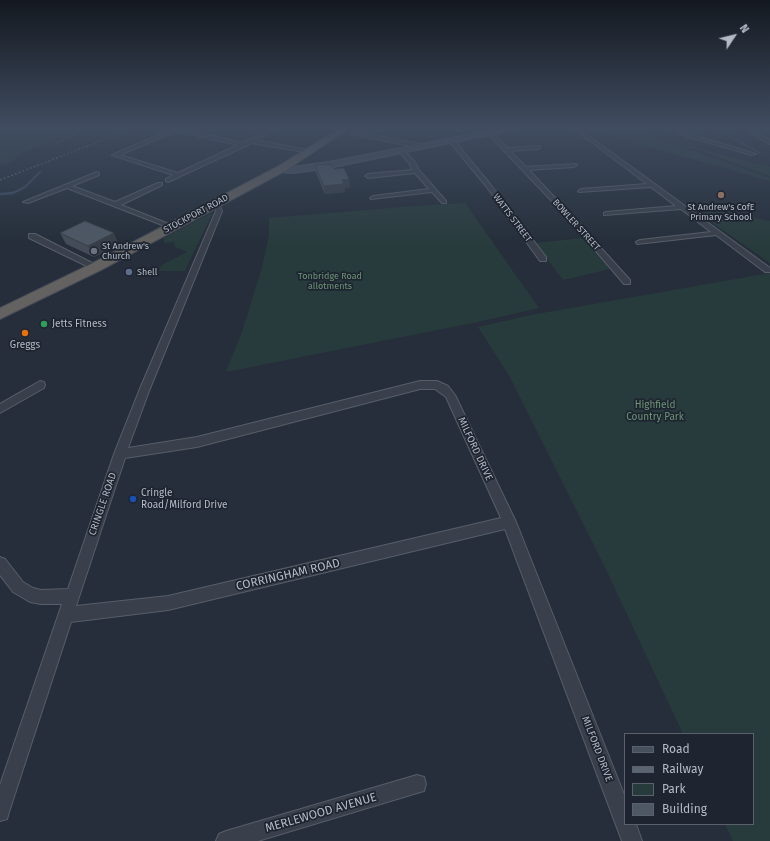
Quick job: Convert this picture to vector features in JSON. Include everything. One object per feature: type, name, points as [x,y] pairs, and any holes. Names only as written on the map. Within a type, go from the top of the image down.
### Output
[{"type":"highway","name":"STOCKPORT ROAD","points":[[0,314],[96,267],[284,167]]},
{"type":"main road","points":[[281,169],[293,170],[312,167]]},
{"type":"street","points":[[154,167],[179,175]]},
{"type":"street","points":[[168,180],[196,167]]},
{"type":"street","points":[[414,167],[444,202]]},
{"type":"street","name":"WATTS STREET","points":[[473,167],[543,259]]},
{"type":"street","points":[[524,169],[546,167]]},
{"type":"street","points":[[628,167],[768,270]]},
{"type":"street","name":"BOWLER STREET","points":[[524,169],[569,216],[627,282]]},
{"type":"street","points":[[368,176],[416,171]]},
{"type":"street","points":[[26,202],[97,174]]},
{"type":"street","points":[[115,205],[160,184]]},
{"type":"street","points":[[581,191],[652,185]]},
{"type":"street","points":[[67,186],[172,227]]},
{"type":"street","points":[[373,198],[434,190]]},
{"type":"street","name":"CRINGLE ROAD","points":[[0,812],[71,596],[120,454],[147,384],[219,211],[218,207],[213,205]]},
{"type":"street","points":[[606,214],[682,207]]},
{"type":"street","points":[[640,242],[717,233]]},
{"type":"street","points":[[32,236],[96,267]]},
{"type":"street","points":[[0,409],[40,385]]},
{"type":"street","name":"MILFORD DRIVE","points":[[120,454],[197,442],[420,385],[444,388],[450,395],[509,522],[624,818]]},
{"type":"street","name":"CORRINGHAM ROAD","points":[[65,615],[168,603],[509,522]]},
{"type":"street","points":[[0,564],[18,588],[30,595],[41,597],[71,596]]},
{"type":"street","name":"MERLEWOOD AVENUE","points":[[226,841],[417,784]]},
{"type":"street","name":"MILFORD DRIVE","points":[[627,825],[632,841]]},
{"type":"green space","points":[[721,167],[740,167],[770,178],[770,181]]},
{"type":"green space","points":[[746,167],[770,167],[770,176]]},
{"type":"green space","name":"Tonbridge Road allotments","points":[[465,203],[539,308],[473,323],[226,372],[243,329],[262,267],[269,235],[269,218]]},
{"type":"green space","points":[[697,212],[726,212],[770,221],[770,263]]},
{"type":"green space","points":[[212,214],[185,271],[159,271],[162,265],[187,252],[175,247],[174,242],[164,243],[164,238]]},
{"type":"green space","points":[[583,238],[610,269],[563,280],[535,243]]},
{"type":"green space","name":"Highfield Country Park","points":[[770,273],[770,841],[733,841],[725,825],[754,825],[754,733],[683,733],[602,561],[510,377],[478,327],[531,315]]},
{"type":"building","points":[[316,167],[333,167],[334,169],[344,168],[349,179],[342,180],[344,184],[324,186]]},
{"type":"building","points":[[85,221],[114,233],[88,246],[60,233]]},
{"type":"waterway","points":[[0,194],[13,193],[25,187],[40,172]]},
{"type":"railway","points":[[0,180],[33,167]]},
{"type":"place","name":"St Andrew's CofE Primary School","points":[[721,195]]},
{"type":"place","name":"St Andrew's Church","points":[[94,251]]},
{"type":"place","name":"Shell","points":[[129,272]]},
{"type":"place","name":"Jetts Fitness","points":[[44,324]]},
{"type":"place","name":"Greggs","points":[[25,333]]},
{"type":"place","name":"Cringle Road/Milford Drive","points":[[133,499]]}]
